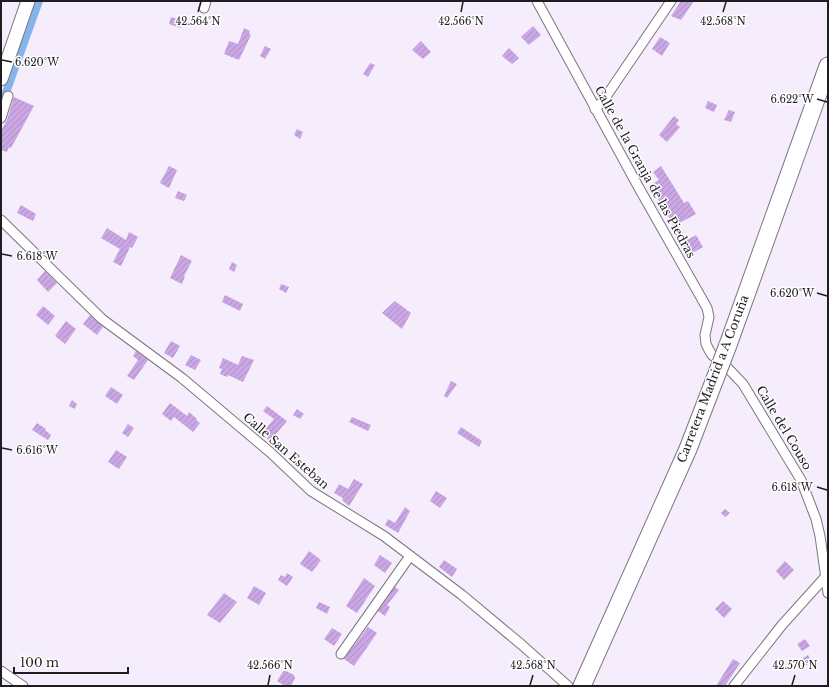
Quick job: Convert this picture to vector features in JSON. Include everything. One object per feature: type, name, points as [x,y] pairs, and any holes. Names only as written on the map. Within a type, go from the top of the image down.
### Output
[{"type":"highway","name":"Carretera Madrid a A Coruña","points":[[582,686],[688,449],[716,364],[728,344],[828,66]]},
{"type":"street","points":[[1,79],[28,1]]},
{"type":"street","name":"Calle de la Granja de las Piedras","points":[[537,1],[707,308],[709,318],[705,335],[706,344],[716,364]]},
{"type":"street","points":[[595,108],[603,101],[671,1]]},
{"type":"street","points":[[1,118],[8,96]]},
{"type":"street","name":"Calle San Esteban","points":[[1,220],[102,319],[182,378],[271,453],[311,491],[384,536],[462,595],[568,686]]},
{"type":"street","name":"Calle del Couso","points":[[716,364],[743,384],[801,480],[816,519],[827,575],[828,592]]},
{"type":"street","points":[[341,654],[410,556]]},
{"type":"street","points":[[734,686],[782,625],[827,575]]},
{"type":"street","points":[[1,670],[23,686]]},
{"type":"building","points":[[681,1],[694,1],[681,20],[671,16]]},
{"type":"building","points":[[171,17],[183,21],[181,28],[169,24]]},
{"type":"building","points":[[533,26],[541,35],[529,45],[521,37]]},
{"type":"building","points":[[244,28],[250,31],[249,34],[251,35],[239,60],[224,54],[229,41],[238,44]]},
{"type":"building","points":[[660,37],[670,43],[662,56],[652,49]]},
{"type":"building","points":[[421,41],[431,52],[423,59],[412,50]]},
{"type":"building","points":[[265,46],[271,49],[265,59],[260,56]]},
{"type":"building","points":[[509,48],[519,58],[512,64],[502,56]]},
{"type":"building","points":[[370,63],[375,65],[368,77],[363,74]]},
{"type":"building","points":[[14,97],[34,106],[11,148],[9,147],[7,152],[1,150],[1,131],[7,120]]},
{"type":"building","points":[[708,101],[717,105],[714,112],[705,108]]},
{"type":"building","points":[[729,110],[735,112],[731,122],[724,120]]},
{"type":"building","points":[[674,116],[679,120],[676,124],[680,127],[667,142],[659,135]]},
{"type":"building","points":[[297,129],[303,132],[300,139],[294,135]]},
{"type":"building","points":[[169,166],[177,170],[169,188],[160,183]]},
{"type":"building","points":[[661,166],[684,203],[688,201],[696,214],[674,226],[650,185],[659,180],[653,172]]},
{"type":"building","points":[[178,191],[187,195],[184,201],[175,198]]},
{"type":"building","points":[[21,205],[36,214],[33,221],[17,213]]},
{"type":"building","points":[[107,228],[126,240],[129,232],[138,237],[132,248],[130,247],[121,266],[113,262],[120,249],[101,238]]},
{"type":"building","points":[[696,235],[703,247],[687,256],[680,244]]},
{"type":"building","points":[[181,255],[192,261],[184,276],[182,284],[170,278]]},
{"type":"building","points":[[232,262],[237,265],[234,272],[229,269]]},
{"type":"building","points":[[45,271],[57,283],[48,292],[37,280]]},
{"type":"building","points":[[281,284],[289,287],[286,293],[279,289]]},
{"type":"building","points":[[225,295],[243,304],[240,311],[222,302]]},
{"type":"building","points":[[395,301],[411,313],[402,329],[382,313]]},
{"type":"building","points":[[43,306],[55,316],[48,325],[36,315]]},
{"type":"building","points":[[90,315],[103,327],[97,335],[83,324]]},
{"type":"building","points":[[66,321],[76,329],[65,344],[55,336]]},
{"type":"building","points":[[171,341],[180,346],[173,358],[164,353]]},
{"type":"building","points":[[136,351],[148,360],[134,380],[127,376],[138,360],[133,356]]},
{"type":"building","points":[[191,355],[201,360],[195,370],[185,365]]},
{"type":"building","points":[[242,356],[254,360],[243,382],[228,375],[227,377],[220,374],[222,369],[219,368],[223,358],[238,365]]},
{"type":"building","points":[[451,381],[457,384],[447,398],[444,396]]},
{"type":"building","points":[[111,387],[123,395],[117,404],[105,396]]},
{"type":"building","points":[[72,400],[77,404],[75,409],[69,406]]},
{"type":"building","points":[[170,403],[187,416],[189,412],[197,419],[196,420],[200,423],[193,432],[174,417],[171,421],[162,414]]},
{"type":"building","points":[[267,406],[287,421],[270,441],[261,434],[274,419],[263,411]]},
{"type":"building","points":[[297,409],[304,414],[300,419],[293,415]]},
{"type":"building","points":[[352,417],[371,425],[368,431],[349,422]]},
{"type":"building","points":[[37,423],[46,429],[45,430],[51,435],[48,440],[32,430]]},
{"type":"building","points":[[128,424],[134,428],[128,437],[122,433]]},
{"type":"building","points":[[461,427],[482,441],[479,447],[457,433]]},
{"type":"building","points":[[116,450],[127,457],[119,469],[108,462]]},
{"type":"building","points":[[354,479],[363,484],[349,506],[342,500],[343,498],[334,493],[339,484],[348,489]]},
{"type":"building","points":[[436,491],[447,498],[440,508],[430,501]]},
{"type":"building","points":[[405,507],[410,511],[398,533],[385,525],[388,519],[395,523]]},
{"type":"building","points":[[725,509],[730,513],[725,517],[721,513]]},
{"type":"building","points":[[309,551],[321,560],[312,572],[300,564]]},
{"type":"building","points":[[380,555],[392,563],[385,573],[374,565]]},
{"type":"building","points":[[444,560],[457,569],[452,577],[439,567]]},
{"type":"building","points":[[785,561],[794,570],[784,580],[776,571]]},
{"type":"building","points":[[287,573],[293,577],[287,586],[278,580],[281,575],[285,577]]},
{"type":"building","points":[[364,578],[375,586],[357,613],[346,606]]},
{"type":"building","points":[[254,586],[266,593],[259,605],[247,598]]},
{"type":"building","points":[[395,587],[399,590],[387,605],[390,607],[385,616],[378,611]]},
{"type":"building","points":[[224,593],[237,602],[220,623],[207,615]]},
{"type":"building","points":[[723,601],[732,609],[724,618],[715,609]]},
{"type":"building","points":[[319,602],[330,607],[327,614],[316,608]]},
{"type":"building","points":[[368,627],[377,633],[354,666],[344,659]]},
{"type":"building","points":[[332,628],[342,634],[334,646],[324,639]]},
{"type":"building","points":[[805,639],[810,646],[802,651],[797,644]]},
{"type":"building","points":[[808,655],[812,661],[800,670],[796,663]]},
{"type":"building","points":[[733,659],[740,663],[725,686],[716,686]]},
{"type":"building","points":[[284,670],[294,675],[295,678],[291,686],[285,686],[277,681]]},
{"type":"waterway","points":[[3,101],[39,1]]}]
